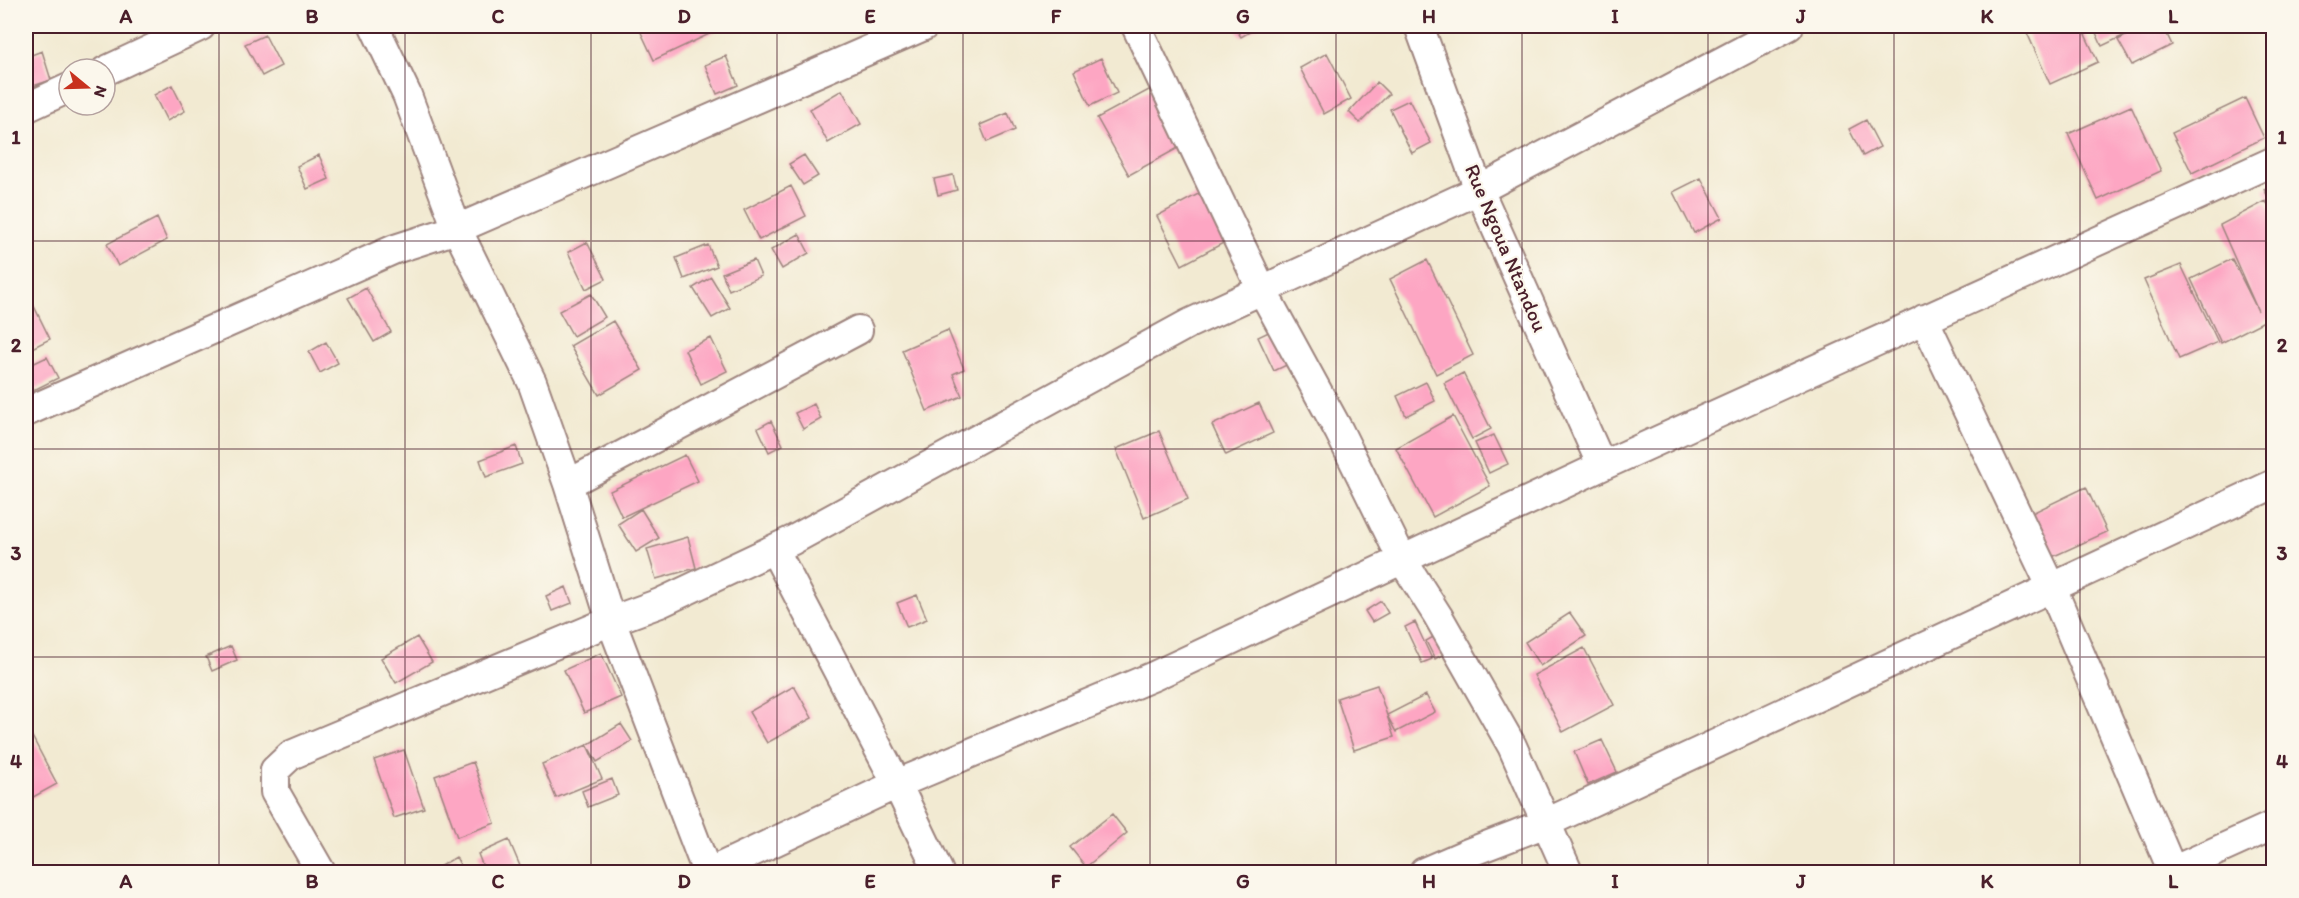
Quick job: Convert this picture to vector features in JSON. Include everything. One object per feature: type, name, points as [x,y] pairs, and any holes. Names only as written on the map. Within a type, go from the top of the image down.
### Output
[{"type":"street","points":[[117,65],[201,26]]},
{"type":"street","points":[[374,26],[407,95],[457,229],[532,382],[568,484],[611,621],[708,873],[897,784],[1154,676],[1602,466],[2274,160]]},
{"type":"street","points":[[26,412],[396,249],[457,229],[924,26]]},
{"type":"street","points":[[1136,26],[1262,290],[1339,431],[1403,561],[1438,616],[1512,746],[1568,873]]},
{"type":"street","name":"Rue Ngoua Ntandou","points":[[1419,26],[1479,190],[1602,466]]},
{"type":"street","points":[[321,873],[275,792],[275,770],[291,755],[611,621],[660,603],[774,549],[1188,324],[1479,190],[1789,26]]},
{"type":"street","points":[[27,103],[57,92]]},
{"type":"street","points":[[1923,319],[2052,588],[2172,872],[2274,825]]},
{"type":"street","points":[[568,484],[858,330]]},
{"type":"street","points":[[1424,873],[1467,853],[1546,823],[2274,484]]},
{"type":"street","points":[[774,549],[897,784],[939,873]]},
{"type":"building","points":[[638,26],[716,26],[718,30],[654,60]]},
{"type":"building","points":[[1234,26],[1260,26],[1241,37]]},
{"type":"building","points":[[2024,26],[2081,26],[2098,62],[2050,84]]},
{"type":"building","points":[[2093,26],[2144,26],[2102,46]]},
{"type":"building","points":[[2144,26],[2163,26],[2172,45],[2132,65],[2118,40]]},
{"type":"building","points":[[265,35],[281,66],[262,76],[245,44]]},
{"type":"building","points":[[42,51],[51,80],[33,86],[26,57]]},
{"type":"building","points":[[1327,53],[1351,99],[1324,114],[1300,68]]},
{"type":"building","points":[[726,56],[738,85],[717,94],[705,65]]},
{"type":"building","points":[[1101,58],[1117,93],[1090,106],[1074,71]]},
{"type":"building","points":[[1377,82],[1389,94],[1360,123],[1349,112]]},
{"type":"building","points":[[1160,84],[1191,141],[1129,175],[1097,118]]},
{"type":"building","points":[[172,85],[185,111],[167,121],[154,95]]},
{"type":"building","points":[[842,90],[861,124],[828,143],[810,109]]},
{"type":"building","points":[[2245,98],[2264,138],[2192,173],[2172,133]]},
{"type":"building","points":[[1409,100],[1431,143],[1412,153],[1390,109]]},
{"type":"building","points":[[2131,106],[2161,171],[2098,200],[2068,134]]},
{"type":"building","points":[[1008,113],[1015,130],[987,142],[980,125]]},
{"type":"building","points":[[1866,120],[1880,147],[1863,156],[1849,129]]},
{"type":"building","points":[[319,155],[329,179],[307,189],[297,166]]},
{"type":"building","points":[[804,155],[818,176],[803,185],[789,164]]},
{"type":"building","points":[[953,175],[957,190],[938,195],[934,179]]},
{"type":"building","points":[[1701,178],[1722,218],[1694,233],[1673,192]]},
{"type":"building","points":[[1217,184],[1242,233],[1182,265],[1157,216]]},
{"type":"building","points":[[2274,185],[2274,209],[2264,189]]},
{"type":"building","points":[[791,186],[806,216],[759,240],[744,210]]},
{"type":"building","points":[[2266,201],[2274,217],[2274,316],[2221,343],[2191,279],[2232,259],[2258,311],[2220,225]]},
{"type":"building","points":[[157,218],[167,240],[118,266],[107,244]]},
{"type":"building","points":[[799,234],[809,253],[782,269],[771,250]]},
{"type":"building","points":[[587,242],[606,279],[586,289],[568,252]]},
{"type":"building","points":[[708,245],[717,266],[684,279],[676,258]]},
{"type":"building","points":[[754,260],[761,276],[729,290],[722,273]]},
{"type":"building","points":[[1427,260],[1473,355],[1436,374],[1390,279]]},
{"type":"building","points":[[2181,265],[2218,342],[2179,359],[2144,280]]},
{"type":"building","points":[[711,277],[730,308],[712,318],[693,288]]},
{"type":"building","points":[[366,288],[391,332],[374,342],[348,298]]},
{"type":"building","points":[[26,290],[50,339],[26,351]]},
{"type":"building","points":[[591,294],[605,317],[573,336],[559,311]]},
{"type":"building","points":[[613,321],[642,370],[599,395],[570,346]]},
{"type":"building","points":[[1277,328],[1293,362],[1274,371],[1258,337]]},
{"type":"building","points":[[948,330],[964,369],[953,374],[962,396],[927,411],[902,350]]},
{"type":"building","points":[[711,338],[727,371],[701,384],[685,350]]},
{"type":"building","points":[[326,342],[338,363],[320,373],[309,352]]},
{"type":"building","points":[[47,357],[58,378],[32,391],[26,377],[26,367]]},
{"type":"building","points":[[1463,373],[1491,429],[1472,439],[1444,383]]},
{"type":"building","points":[[1426,382],[1435,401],[1406,416],[1397,396]]},
{"type":"building","points":[[1259,403],[1273,433],[1226,455],[1212,425]]},
{"type":"building","points":[[814,404],[821,419],[803,429],[795,413]]},
{"type":"building","points":[[1453,416],[1490,486],[1433,517],[1396,448]]},
{"type":"building","points":[[771,421],[783,445],[769,452],[758,428]]},
{"type":"building","points":[[1159,431],[1188,499],[1144,518],[1116,449]]},
{"type":"building","points":[[1494,435],[1508,464],[1489,473],[1475,443]]},
{"type":"building","points":[[516,446],[522,464],[486,477],[480,460]]},
{"type":"building","points":[[685,455],[698,481],[622,517],[610,491]]},
{"type":"building","points":[[2086,487],[2107,532],[2052,557],[2032,513]]},
{"type":"building","points":[[641,509],[659,538],[636,552],[618,524]]},
{"type":"building","points":[[688,537],[696,568],[656,579],[647,549]]},
{"type":"building","points":[[566,587],[572,603],[552,611],[546,596]]},
{"type":"building","points":[[917,595],[927,619],[907,627],[897,603]]},
{"type":"building","points":[[1381,601],[1388,613],[1372,622],[1365,611]]},
{"type":"building","points":[[1570,613],[1586,636],[1540,666],[1525,642]]},
{"type":"building","points":[[1415,622],[1432,659],[1422,663],[1405,627]]},
{"type":"building","points":[[1435,636],[1444,654],[1435,659],[1426,641]]},
{"type":"building","points":[[417,637],[432,662],[396,683],[381,658]]},
{"type":"building","points":[[231,646],[237,660],[212,671],[206,657]]},
{"type":"building","points":[[1584,648],[1614,705],[1563,732],[1534,675]]},
{"type":"building","points":[[601,653],[621,697],[584,713],[564,670]]},
{"type":"building","points":[[1377,685],[1394,737],[1354,750],[1337,698]]},
{"type":"building","points":[[794,686],[812,718],[767,743],[749,712]]},
{"type":"building","points":[[1426,695],[1435,712],[1396,732],[1387,715]]},
{"type":"building","points":[[621,724],[632,741],[597,762],[587,745]]},
{"type":"building","points":[[26,725],[57,784],[26,801]]},
{"type":"building","points":[[1602,740],[1617,772],[1588,785],[1574,752]]},
{"type":"building","points":[[587,745],[602,779],[556,798],[542,764]]},
{"type":"building","points":[[404,750],[424,808],[394,818],[374,760]]},
{"type":"building","points":[[473,762],[495,823],[457,837],[435,776]]},
{"type":"building","points":[[612,779],[618,795],[588,807],[582,791]]},
{"type":"building","points":[[1112,814],[1127,833],[1086,867],[1070,847]]},
{"type":"building","points":[[509,840],[520,866],[505,872],[485,872],[478,854]]},
{"type":"building","points":[[456,857],[464,872],[430,872]]}]
